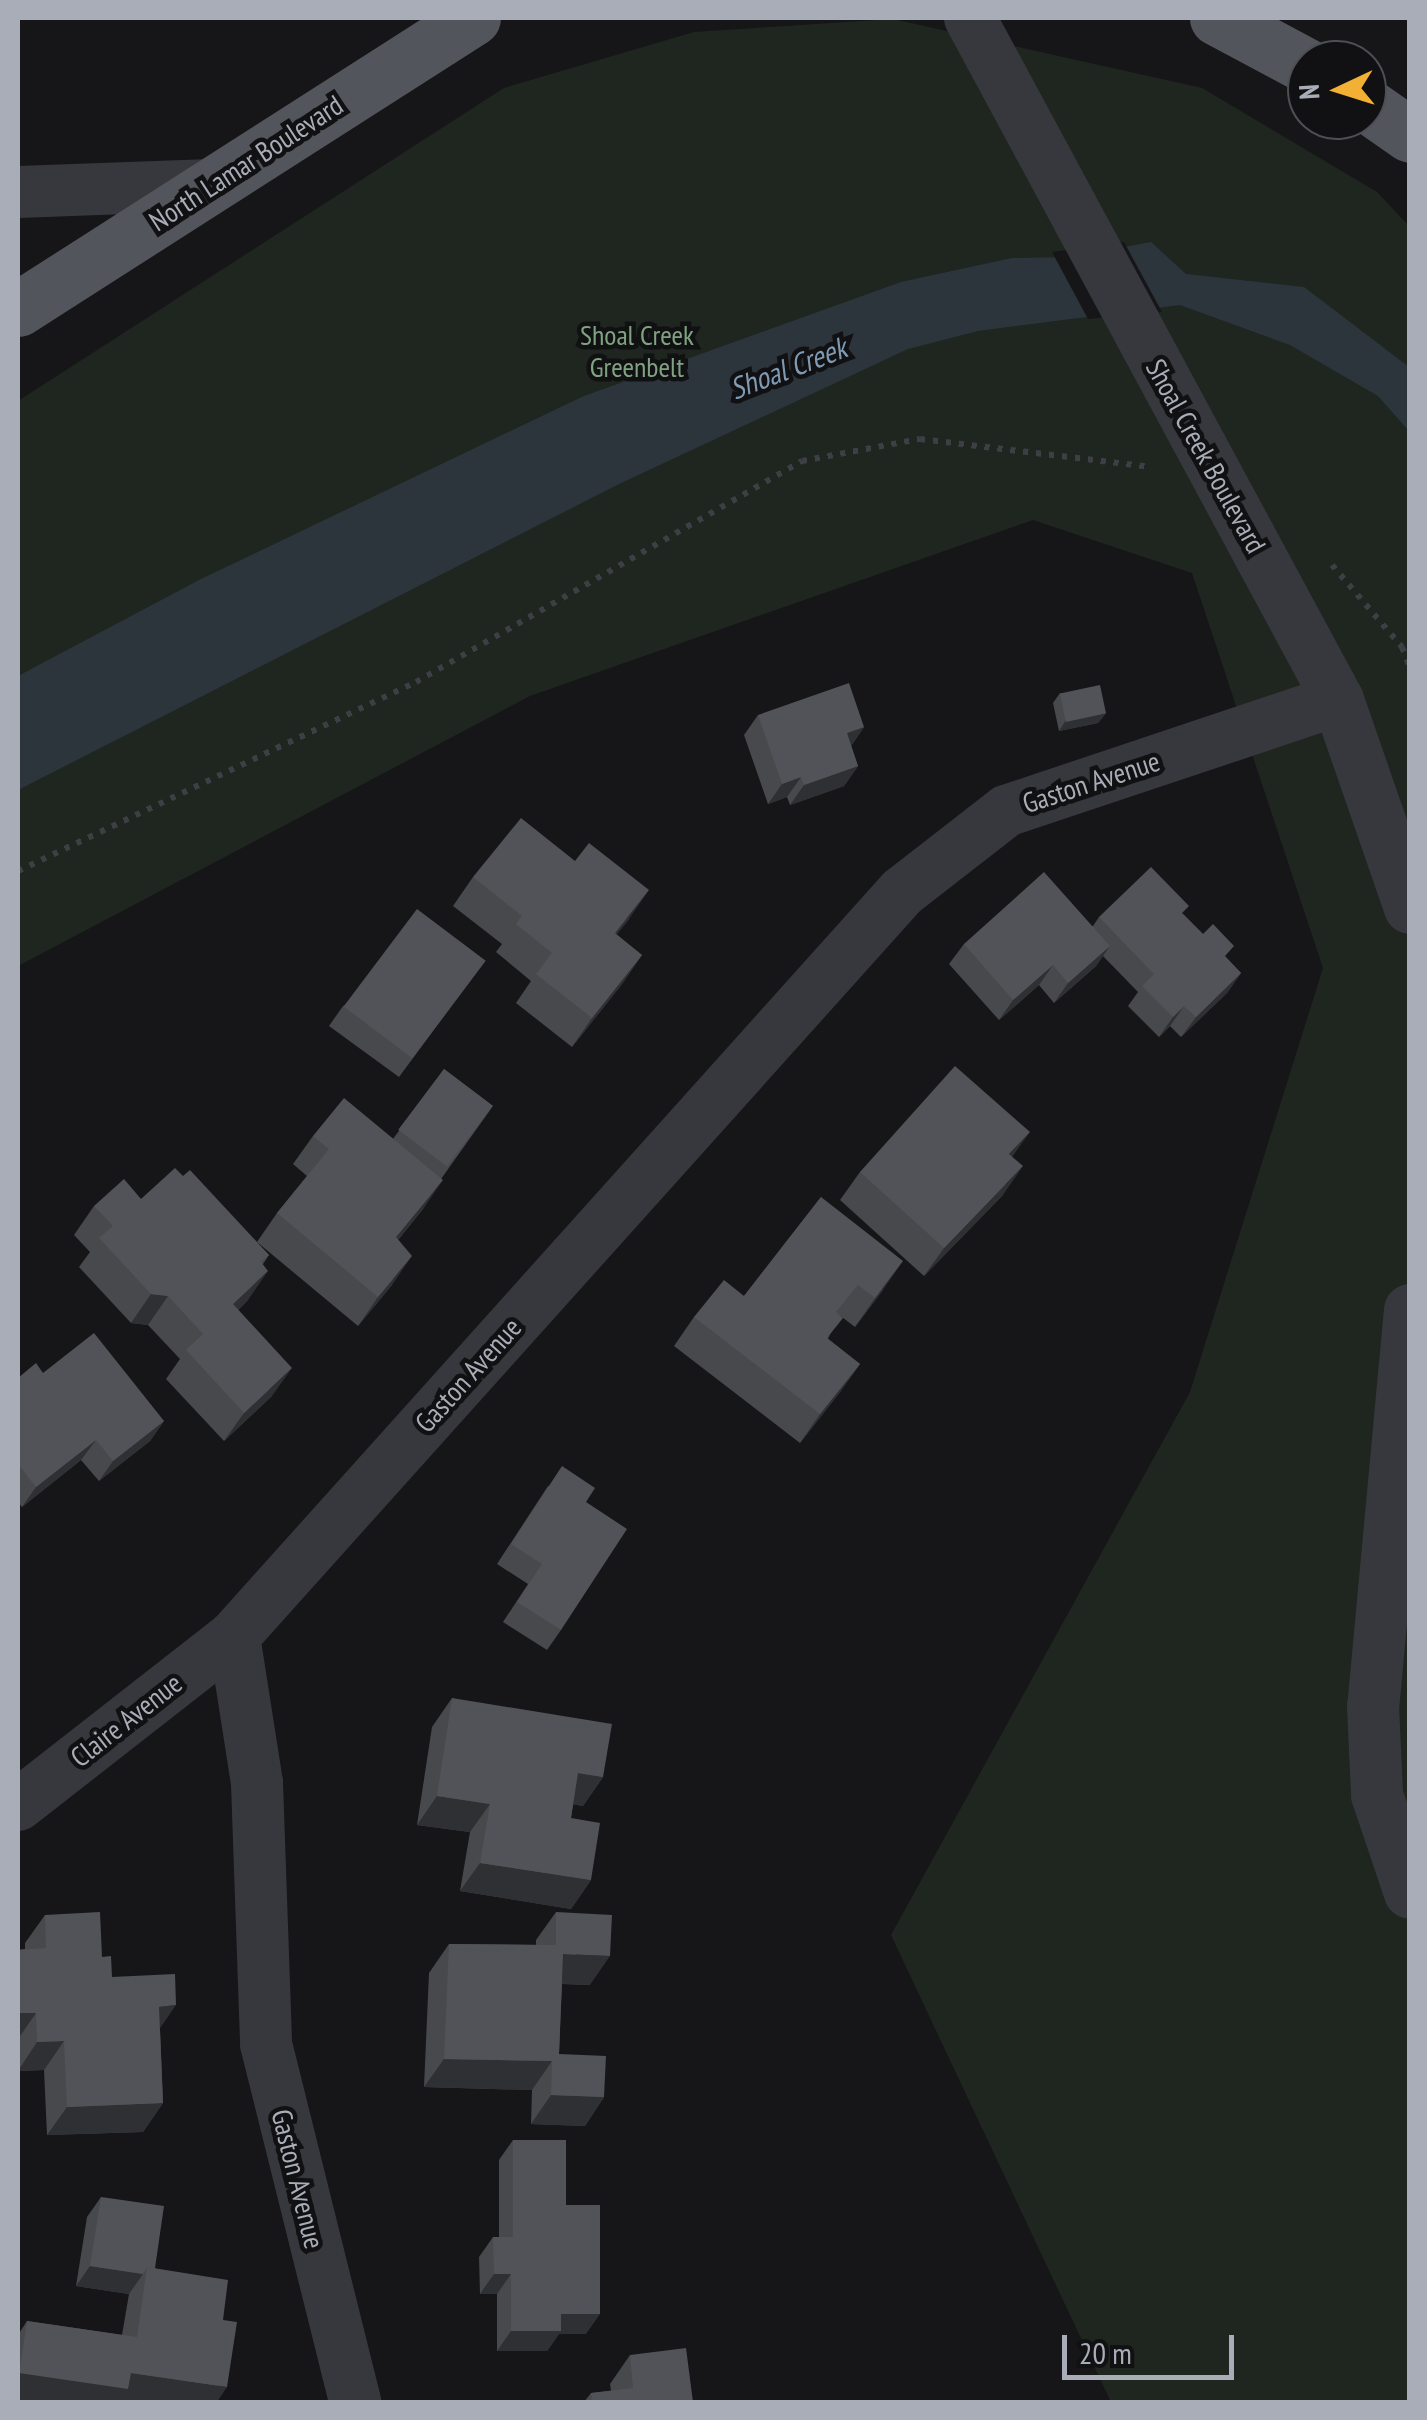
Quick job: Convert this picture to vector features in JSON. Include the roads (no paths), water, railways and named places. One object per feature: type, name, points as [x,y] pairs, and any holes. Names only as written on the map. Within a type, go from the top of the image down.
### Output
[{"type":"main road","name":"North Lamar Boulevard","points":[[18,309],[474,18]]},
{"type":"main road","points":[[1217,18],[1287,55]]},
{"type":"main road","points":[[1387,120],[1410,136]]},
{"type":"street","name":"Shoal Creek Boulevard","points":[[970,18],[1338,700],[1410,908]]},
{"type":"street","points":[[18,192],[212,186]]},
{"type":"street","name":"Gaston Avenue","points":[[356,2402],[266,2044],[256,1783],[234,1636],[902,892],[1006,810],[1338,700]]},
{"type":"street","points":[[1410,1310],[1373,1706],[1378,1796],[1410,1893]]},
{"type":"street","name":"Claire Avenue","points":[[18,1805],[234,1636]]},
{"type":"water","name":"Shoal Creek","points":[[1151,242],[1186,274],[1304,287],[1409,367],[1409,431],[1378,396],[1290,345],[1180,305],[978,331],[908,349],[617,485],[18,790],[18,676],[201,579],[584,396],[901,282],[1012,258],[1071,257]]},
{"type":"park label","name":"Shoal Creek Greenbelt","points":[[637,351]]}]
